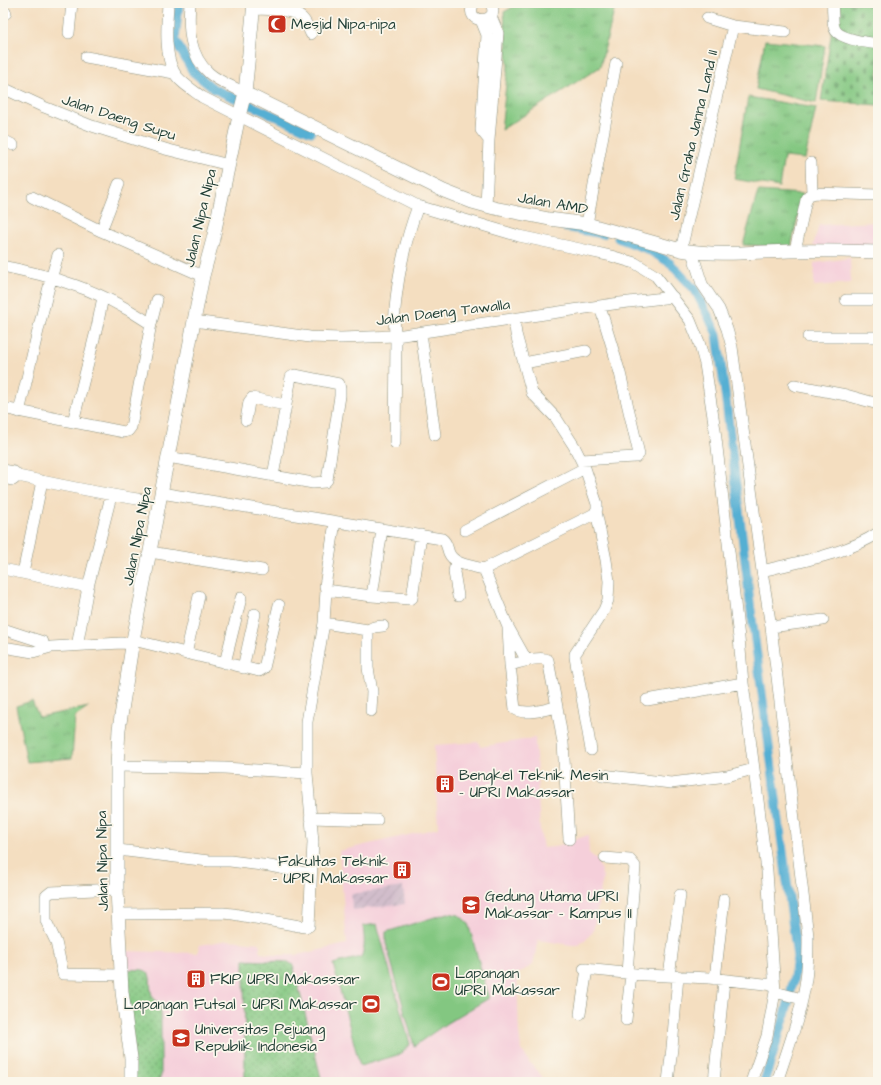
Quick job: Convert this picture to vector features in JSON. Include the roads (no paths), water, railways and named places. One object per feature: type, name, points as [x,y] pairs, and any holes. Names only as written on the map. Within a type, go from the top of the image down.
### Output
[{"type":"street","points":[[69,33],[72,3]]},
{"type":"street","points":[[168,3],[167,44],[174,72],[202,97],[418,206],[519,236],[611,256],[635,264],[656,276],[690,320],[706,364],[715,430],[743,683],[767,870],[778,990],[767,1036],[751,1082]]},
{"type":"street","points":[[190,3],[190,31],[192,46],[200,63],[210,74],[245,95]]},
{"type":"street","points":[[474,3],[472,7],[472,14],[474,17],[490,10],[498,33],[486,206]]},
{"type":"street","points":[[833,3],[833,21],[836,31],[854,39],[878,44]]},
{"type":"street","points":[[253,6],[293,13],[302,18],[311,34]]},
{"type":"street","name":"Jalan Nipa Nipa","points":[[131,1082],[131,1062],[122,992],[117,889],[117,766],[119,729],[133,642],[194,321],[239,115],[245,95],[253,6]]},
{"type":"street","points":[[707,18],[733,26],[785,32]]},
{"type":"street","name":"Jalan Graha Janna Land II","points":[[687,251],[733,26]]},
{"type":"street","points":[[86,57],[174,72]]},
{"type":"street","points":[[587,224],[616,63]]},
{"type":"street","name":"Jalan Daeng Supu","points":[[3,88],[44,107],[92,126],[229,166]]},
{"type":"street","name":"Jalan AMD","points":[[245,95],[444,191],[486,206],[549,219],[587,224],[687,251],[722,253],[795,251],[878,252]]},
{"type":"street","points":[[3,140],[13,146]]},
{"type":"street","points":[[810,163],[812,194]]},
{"type":"street","points":[[100,231],[119,184]]},
{"type":"street","points":[[795,251],[806,200],[809,195],[878,195]]},
{"type":"street","points":[[32,197],[100,231],[203,276]]},
{"type":"street","points":[[395,443],[396,336],[394,329],[396,304],[402,262],[408,235],[418,206]]},
{"type":"street","points":[[687,251],[702,284],[720,309],[732,347],[771,627],[808,936],[807,971],[798,998],[796,1022],[777,1082]]},
{"type":"street","points":[[19,412],[46,294],[58,255]]},
{"type":"street","points":[[3,266],[51,277],[102,297],[132,312],[151,324]]},
{"type":"street","points":[[73,422],[97,327],[102,297]]},
{"type":"street","name":"Jalan Daeng Tawalla","points":[[194,321],[310,337],[341,338],[396,336],[673,297]]},
{"type":"street","points":[[3,408],[124,432],[128,431],[157,300]]},
{"type":"street","points":[[846,300],[878,300]]},
{"type":"street","points":[[465,530],[583,464],[636,457],[639,454],[620,373],[600,307]]},
{"type":"street","points":[[514,319],[516,334],[532,393],[540,404],[556,418],[574,446],[583,464],[596,499],[596,511],[609,581],[608,600],[604,610],[575,657],[591,750]]},
{"type":"street","points":[[421,333],[435,435]]},
{"type":"street","points":[[808,337],[878,337]]},
{"type":"street","points":[[524,363],[586,351]]},
{"type":"street","points":[[168,457],[273,476],[319,484],[325,482],[327,480],[340,396],[340,385],[335,382],[295,375],[290,378],[273,476]]},
{"type":"street","points":[[794,385],[846,395],[878,404]]},
{"type":"street","points":[[246,420],[249,402],[252,398],[285,405]]},
{"type":"street","points":[[3,470],[14,472],[18,476],[92,490],[111,496],[144,500]]},
{"type":"street","points":[[3,478],[13,480],[18,476]]},
{"type":"street","points":[[23,573],[42,481]]},
{"type":"street","points":[[161,493],[382,530],[442,538],[449,554],[456,562],[484,569],[594,514],[596,511]]},
{"type":"street","points":[[78,641],[88,587],[111,496]]},
{"type":"street","points":[[119,914],[233,914],[307,927],[310,924],[312,842],[307,773],[307,722],[324,623],[325,586],[335,522]]},
{"type":"street","points":[[372,596],[382,530]]},
{"type":"street","points":[[762,571],[846,548],[878,533]]},
{"type":"street","points":[[326,590],[372,596],[412,598],[421,535]]},
{"type":"street","points":[[150,552],[262,570]]},
{"type":"street","points":[[456,562],[454,572],[458,596]]},
{"type":"street","points":[[3,569],[88,587]]},
{"type":"street","points":[[484,569],[508,627],[527,661]]},
{"type":"street","points":[[186,654],[199,596]]},
{"type":"street","points":[[225,663],[241,598]]},
{"type":"street","points":[[3,647],[33,652],[51,647],[133,642],[259,671],[263,669],[279,605]]},
{"type":"street","points":[[243,668],[255,614]]},
{"type":"street","points":[[771,627],[823,620]]},
{"type":"street","points":[[324,623],[368,630],[374,627],[384,626]]},
{"type":"street","points":[[508,627],[514,706],[517,710],[527,712],[557,707]]},
{"type":"street","points":[[3,629],[43,642]]},
{"type":"street","points":[[368,630],[368,668],[372,692],[371,711]]},
{"type":"street","points":[[510,665],[543,658],[548,660],[563,744],[569,839]]},
{"type":"street","points":[[647,700],[743,683]]},
{"type":"street","points":[[117,766],[224,768],[307,773]]},
{"type":"street","points":[[602,774],[671,783],[727,776],[754,769]]},
{"type":"street","points":[[310,818],[377,820]]},
{"type":"street","points":[[118,850],[230,861],[311,874]]},
{"type":"street","points":[[605,858],[630,860],[635,866],[626,1020]]},
{"type":"street","points":[[117,889],[51,892],[46,896],[45,906],[46,921],[56,942],[63,974],[121,975]]},
{"type":"street","points":[[668,1082],[672,1048],[674,976],[680,895]]},
{"type":"street","points":[[714,1082],[722,1003],[719,980],[724,899]]},
{"type":"street","points":[[580,1014],[586,969],[629,974],[719,980],[778,990],[798,998]]},
{"type":"waterway","points":[[179,3],[175,40],[193,72],[214,89],[311,132]]},
{"type":"waterway","points":[[565,227],[603,234]]},
{"type":"waterway","points":[[618,238],[647,249],[670,263],[695,290],[717,334],[751,610],[797,957],[788,1005],[764,1082]]},
{"type":"place","name":"Mesjid Nipa-nipa","points":[[277,24]]},
{"type":"place","name":"Bengkel Teknik Mesin - UPRI Makassar","points":[[445,784]]},
{"type":"place","name":"Fakultas Teknik - UPRI Makassar","points":[[402,870]]},
{"type":"place","name":"Gedung Utama UPRI Makassar - Kampus II","points":[[471,905]]},
{"type":"place","name":"FKIP UPRI Makasssar","points":[[196,979]]},
{"type":"place","name":"Lapangan UPRI Makassar","points":[[441,982]]},
{"type":"place","name":"Lapangan Futsal - UPRI Makassar","points":[[371,1004]]},
{"type":"place","name":"Universitas Pejuang Republik Indonesia","points":[[181,1038]]}]
